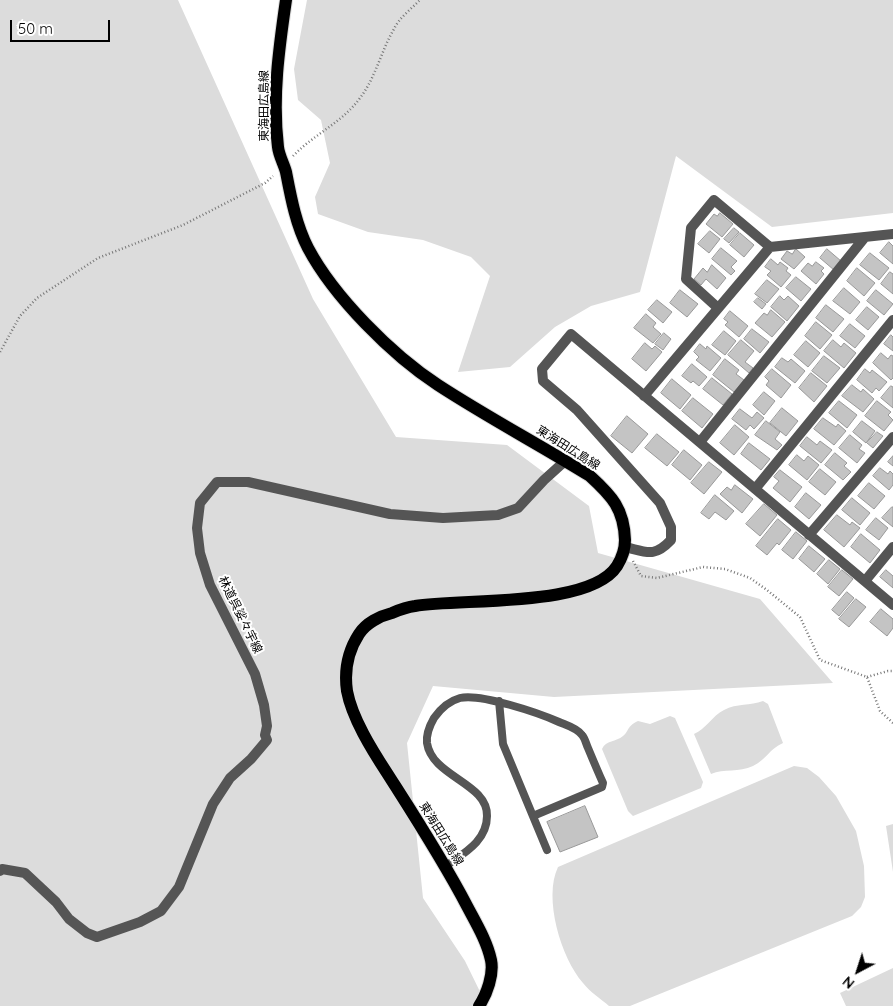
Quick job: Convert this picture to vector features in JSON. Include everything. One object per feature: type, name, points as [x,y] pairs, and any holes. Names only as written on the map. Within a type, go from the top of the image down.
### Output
[{"type":"main road","name":"東海田広島線","points":[[286,0],[276,82],[278,149],[294,210],[308,247],[324,273],[349,305],[386,344],[437,384],[590,476],[611,495],[620,512],[625,530],[625,547],[620,561],[612,573],[599,583],[556,595],[414,606],[378,617],[360,632],[350,652],[345,672],[347,693],[357,719],[376,757],[446,866],[480,932],[491,962],[489,984],[480,1006]]},
{"type":"street","points":[[718,308],[686,279],[691,228],[702,214],[714,200],[770,247]]},
{"type":"street","points":[[644,396],[770,247],[893,234]]},
{"type":"street","points":[[700,442],[865,237]]},
{"type":"street","points":[[755,489],[893,320]]},
{"type":"street","points":[[625,547],[650,553],[662,549],[671,540],[672,527],[660,503],[576,410],[543,381],[542,369],[570,334],[893,605]]},
{"type":"street","points":[[809,535],[893,437]]},
{"type":"street","name":"林道呉娑々宇線","points":[[0,871],[2,869],[26,873],[56,902],[69,920],[87,933],[97,937],[140,922],[161,911],[179,887],[213,804],[230,778],[251,759],[267,740],[264,705],[254,674],[210,585],[200,553],[197,528],[200,503],[217,482],[248,482],[390,514],[443,518],[498,514],[518,508],[565,460]]},
{"type":"street","points":[[865,581],[893,547]]},
{"type":"lane","points":[[446,866],[476,844],[484,830],[487,816],[485,806],[477,793],[470,786],[460,782],[436,763],[427,744],[427,734],[431,724],[438,712],[450,701],[463,697],[498,701],[556,720],[582,734],[602,787],[533,816]]},
{"type":"lane","points":[[498,701],[503,744],[547,850]]},
{"type":"path","points":[[0,352],[20,316],[37,298],[98,258],[183,225],[265,183],[304,144],[346,115],[361,97],[373,78],[394,27],[420,0]]},
{"type":"path","points":[[625,547],[641,576],[657,578],[703,567],[725,569],[750,578],[800,617],[820,660],[867,677],[893,671]]},
{"type":"path","points":[[867,677],[880,711],[893,723]]},
{"type":"shaded area","points":[[0,0],[178,0],[313,299],[396,437],[507,445],[589,506],[598,553],[760,599],[833,683],[554,697],[433,686],[407,743],[423,898],[465,961],[487,1006],[0,1006]]},
{"type":"shaded area","points":[[307,0],[893,0],[893,213],[772,227],[676,156],[640,292],[591,306],[555,327],[510,367],[458,372],[490,276],[471,257],[423,240],[368,232],[318,214],[315,197],[330,163],[321,120],[298,100],[294,69]]},
{"type":"shaded area","points":[[763,701],[768,704],[783,743],[774,748],[753,766],[711,774],[694,734],[724,710],[734,706]]},
{"type":"shaded area","points":[[670,716],[675,718],[703,782],[701,788],[633,816],[628,811],[602,749],[606,744],[623,736],[638,721],[650,724]]},
{"type":"shaded area","points":[[794,766],[807,768],[819,777],[836,796],[856,831],[864,866],[865,897],[861,907],[852,916],[630,1006],[609,1006],[583,983],[575,972],[561,943],[552,895],[558,867]]},
{"type":"shaded area","points":[[893,824],[893,872],[886,826]]},
{"type":"shaded area","points":[[893,968],[893,1006],[846,1006],[840,993]]},
{"type":"building","points":[[720,213],[733,224],[722,237],[706,224],[714,214],[717,216]]},
{"type":"building","points":[[734,228],[739,232],[729,243],[724,239]]},
{"type":"building","points":[[710,231],[720,239],[709,253],[698,244]]},
{"type":"building","points":[[740,233],[754,245],[744,257],[730,245]]},
{"type":"building","points":[[889,242],[893,246],[893,264],[880,253]]},
{"type":"building","points":[[721,248],[737,261],[731,267],[735,271],[731,275],[712,259]]},
{"type":"building","points":[[796,249],[805,257],[794,269],[781,259],[787,251],[792,254]]},
{"type":"building","points":[[827,249],[841,261],[834,270],[820,258]]},
{"type":"building","points":[[870,253],[889,268],[879,280],[860,265]]},
{"type":"building","points":[[771,259],[778,265],[780,262],[788,268],[786,271],[791,275],[781,287],[767,275],[771,271],[765,267]]},
{"type":"building","points":[[816,262],[824,268],[821,271],[824,274],[816,284],[801,271],[808,263],[812,266]]},
{"type":"building","points":[[712,265],[726,278],[717,289],[706,279],[701,285],[694,279],[703,268],[707,272]]},
{"type":"building","points":[[857,268],[875,283],[864,296],[847,281]]},
{"type":"building","points":[[890,272],[893,274],[893,294],[881,284]]},
{"type":"building","points":[[796,277],[811,289],[801,301],[786,288]]},
{"type":"building","points":[[767,280],[779,289],[767,303],[755,294]]},
{"type":"building","points":[[844,288],[860,302],[850,314],[833,301]]},
{"type":"building","points":[[680,290],[698,304],[687,317],[670,303]]},
{"type":"building","points":[[876,290],[893,304],[884,315],[867,301]]},
{"type":"building","points":[[780,296],[784,300],[788,296],[799,306],[787,321],[771,307]]},
{"type":"building","points":[[758,298],[766,304],[762,309],[754,302]]},
{"type":"building","points":[[657,300],[672,312],[663,323],[648,310]]},
{"type":"building","points":[[826,305],[844,319],[833,332],[816,318]]},
{"type":"building","points":[[867,307],[879,317],[868,330],[856,320]]},
{"type":"building","points":[[771,310],[785,322],[772,337],[755,323],[764,313],[767,315]]},
{"type":"building","points":[[730,311],[748,326],[739,337],[725,325],[728,322],[724,319]]},
{"type":"building","points":[[646,314],[656,323],[653,327],[661,334],[653,343],[634,328]]},
{"type":"building","points":[[816,322],[832,335],[820,349],[805,336]]},
{"type":"building","points":[[850,324],[865,336],[855,348],[840,336]]},
{"type":"building","points":[[752,329],[769,342],[760,353],[744,339]]},
{"type":"building","points":[[724,331],[736,341],[725,355],[712,345]]},
{"type":"building","points":[[664,333],[671,339],[663,350],[655,344]]},
{"type":"building","points":[[891,335],[893,337],[893,351],[884,344]]},
{"type":"building","points":[[741,340],[754,351],[745,362],[753,368],[749,373],[728,355]]},
{"type":"building","points":[[833,340],[841,347],[844,343],[856,353],[844,368],[824,351]]},
{"type":"building","points":[[806,341],[820,353],[808,367],[794,355]]},
{"type":"building","points":[[645,343],[652,349],[655,346],[662,352],[646,371],[632,359]]},
{"type":"building","points":[[700,344],[706,349],[707,346],[721,358],[710,371],[696,360],[699,357],[694,352]]},
{"type":"building","points":[[881,353],[888,359],[891,355],[893,356],[893,378],[891,380],[873,363]]},
{"type":"building","points":[[824,356],[840,368],[827,383],[812,371]]},
{"type":"building","points":[[782,358],[788,362],[791,359],[805,371],[795,383],[775,367]]},
{"type":"building","points":[[725,359],[739,370],[736,374],[744,380],[734,392],[713,375]]},
{"type":"building","points":[[692,364],[707,377],[699,386],[682,376]]},
{"type":"building","points":[[772,369],[791,385],[781,398],[766,385],[769,381],[765,377]]},
{"type":"building","points":[[865,369],[870,373],[872,370],[887,382],[879,391],[876,388],[872,393],[857,380]]},
{"type":"building","points":[[811,373],[827,386],[814,402],[799,388]]},
{"type":"building","points":[[712,378],[732,394],[723,405],[703,389]]},
{"type":"building","points":[[672,379],[691,395],[680,409],[661,393]]},
{"type":"building","points":[[852,385],[861,392],[863,389],[874,399],[863,412],[842,396]]},
{"type":"building","points":[[891,386],[893,387],[893,408],[881,398]]},
{"type":"building","points":[[764,392],[775,401],[764,415],[753,405]]},
{"type":"building","points":[[693,398],[713,414],[702,428],[682,411]]},
{"type":"building","points":[[839,401],[857,415],[847,428],[829,413]]},
{"type":"building","points":[[877,401],[891,412],[888,415],[893,420],[884,431],[865,416]]},
{"type":"building","points":[[782,408],[798,421],[786,436],[770,423]]},
{"type":"building","points":[[740,409],[752,418],[757,412],[764,418],[754,429],[750,425],[746,430],[732,419]]},
{"type":"building","points":[[627,416],[648,434],[632,453],[611,436]]},
{"type":"building","points":[[823,418],[836,427],[838,424],[846,431],[834,445],[814,429]]},
{"type":"building","points":[[766,421],[780,432],[775,439],[782,445],[777,450],[755,435]]},
{"type":"building","points":[[862,421],[875,431],[866,443],[853,432]]},
{"type":"building","points":[[735,425],[749,437],[734,455],[720,443]]},
{"type":"building","points":[[877,432],[883,436],[873,448],[867,443]]},
{"type":"building","points":[[657,434],[679,452],[667,466],[645,448]]},
{"type":"building","points":[[850,435],[862,445],[859,449],[865,453],[857,463],[839,448]]},
{"type":"building","points":[[807,437],[817,445],[820,441],[832,450],[821,463],[800,446]]},
{"type":"building","points":[[749,443],[770,459],[761,470],[741,454]]},
{"type":"building","points":[[684,450],[702,465],[690,480],[672,465]]},
{"type":"building","points":[[835,453],[847,463],[844,466],[851,472],[843,480],[825,465]]},
{"type":"building","points":[[797,455],[804,461],[808,456],[819,465],[807,480],[789,465]]},
{"type":"building","points":[[893,456],[893,466],[888,462]]},
{"type":"building","points":[[709,462],[722,472],[704,494],[691,483]]},
{"type":"building","points":[[880,468],[888,474],[890,471],[893,474],[893,485],[889,490],[873,476]]},
{"type":"building","points":[[820,469],[836,482],[825,495],[809,482]]},
{"type":"building","points":[[780,470],[802,487],[790,502],[773,488],[779,481],[774,477]]},
{"type":"building","points":[[869,483],[885,496],[874,509],[858,496]]},
{"type":"building","points":[[735,485],[753,499],[742,513],[720,494],[727,487],[731,490]]},
{"type":"building","points":[[806,493],[821,505],[809,519],[795,507]]},
{"type":"building","points":[[715,495],[734,511],[726,520],[715,512],[709,519],[701,513]]},
{"type":"building","points":[[852,498],[870,513],[860,525],[842,510]]},
{"type":"building","points":[[764,504],[777,515],[760,536],[746,524]]},
{"type":"building","points":[[893,507],[893,527],[882,518]]},
{"type":"building","points":[[837,515],[850,525],[852,522],[860,528],[844,547],[824,530]]},
{"type":"building","points":[[876,518],[888,528],[879,540],[866,530]]},
{"type":"building","points":[[778,519],[791,530],[779,545],[777,543],[767,555],[756,546]]},
{"type":"building","points":[[796,532],[807,541],[793,559],[782,550]]},
{"type":"building","points":[[861,534],[880,550],[870,563],[851,547]]},
{"type":"building","points":[[809,546],[825,559],[814,572],[799,559]]},
{"type":"building","points":[[829,560],[840,569],[828,584],[817,574]]},
{"type":"building","points":[[842,570],[853,579],[839,596],[828,587]]},
{"type":"building","points":[[886,570],[893,576],[893,588],[880,577]]},
{"type":"building","points":[[847,592],[854,598],[839,616],[832,610]]},
{"type":"building","points":[[856,599],[866,607],[849,627],[839,619]]},
{"type":"building","points":[[881,609],[893,619],[893,628],[887,636],[870,622]]},
{"type":"building","points":[[585,806],[598,837],[560,852],[547,822]]}]
